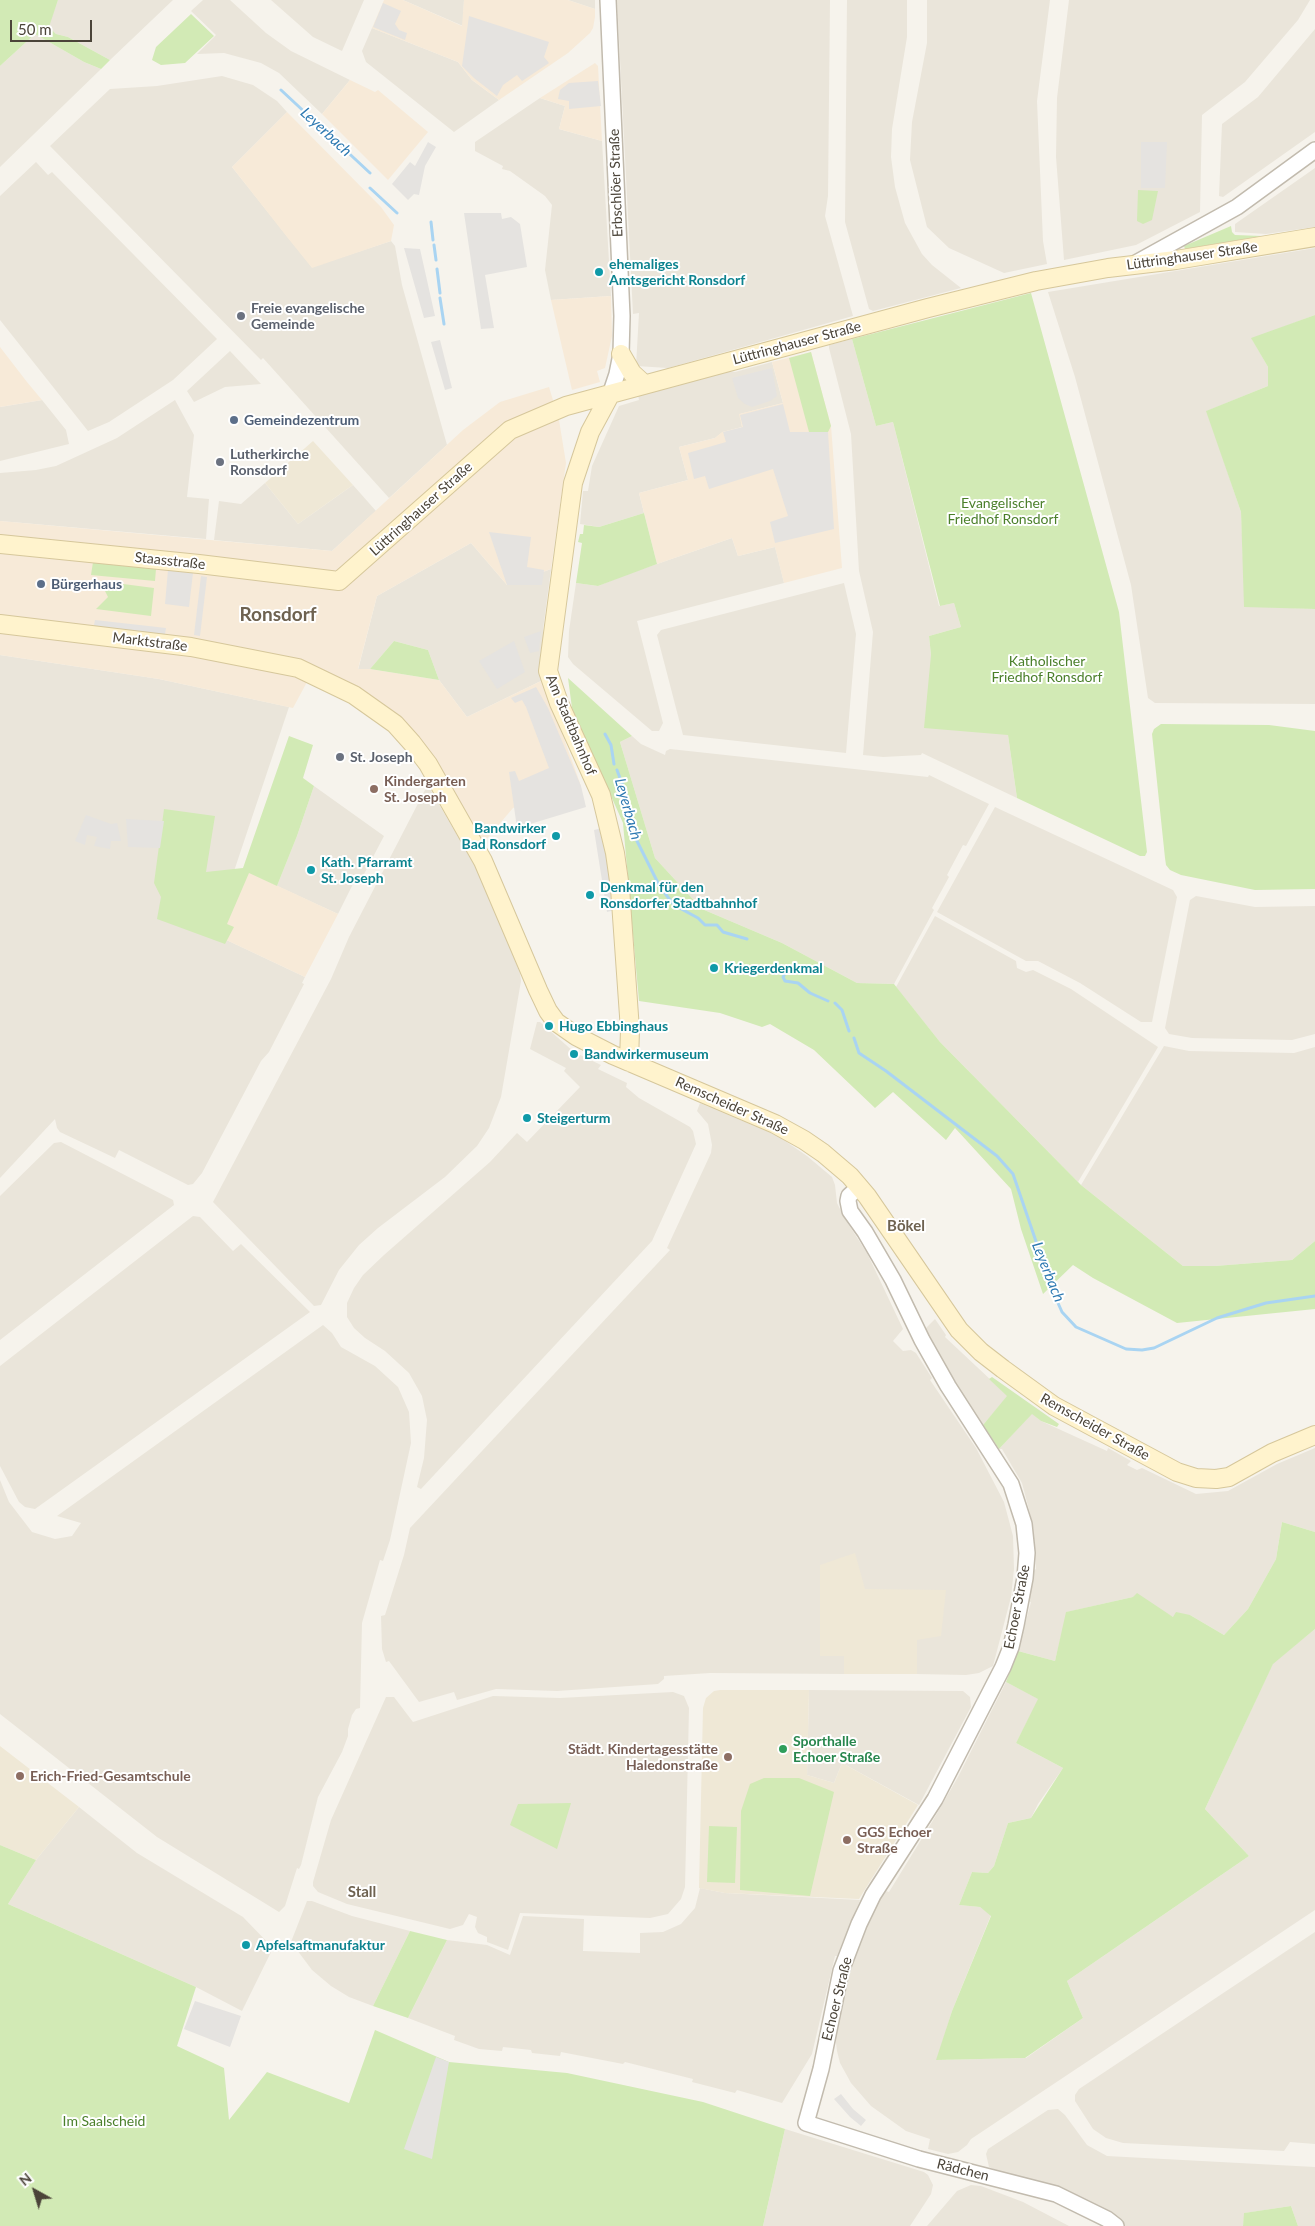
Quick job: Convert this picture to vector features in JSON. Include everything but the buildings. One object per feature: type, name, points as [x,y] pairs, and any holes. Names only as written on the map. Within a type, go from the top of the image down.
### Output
[{"type":"main road","name":"Lüttringhauser Straße","points":[[339,581],[510,430],[566,406],[976,295],[1052,278],[1315,237]]},
{"type":"main road","points":[[621,354],[632,373],[644,384]]},
{"type":"main road","name":"Am Stadtbahnhof","points":[[610,395],[582,450],[573,483],[548,671],[559,703],[601,795],[615,853],[620,888],[630,1030],[629,1062]]},
{"type":"main road","name":"Staasstraße","points":[[0,544],[199,564],[339,581]]},
{"type":"main road","name":"Marktstraße","points":[[0,624],[191,647],[298,668]]},
{"type":"main road","name":"Remscheider Straße","points":[[298,668],[354,695],[373,707],[394,724],[428,764],[483,861],[538,990],[552,1017],[561,1027],[629,1062],[775,1124],[823,1153],[859,1187],[875,1207],[946,1314],[967,1339],[1028,1388],[1082,1422],[1177,1472],[1203,1479],[1229,1477],[1272,1453],[1315,1435]]},
{"type":"street","name":"Erbschlöer Straße","points":[[608,0],[622,305],[621,354],[618,374],[610,395]]},
{"type":"street","points":[[1134,264],[1237,207],[1315,150]]},
{"type":"street","name":"Echoer Straße","points":[[806,2123],[822,2062],[841,1971],[859,1924],[873,1895],[935,1799],[1003,1667],[1011,1647],[1016,1624],[1025,1578],[1027,1553],[1024,1524],[1011,1484],[948,1386],[922,1340],[890,1274],[850,1211],[849,1196],[859,1187]]},
{"type":"street","name":"Rädchen","points":[[806,2123],[919,2159],[1056,2194],[1107,2219],[1116,2226]]},
{"type":"shaded area","points":[[58,0],[173,0],[110,60],[68,37],[56,34],[48,27]]},
{"type":"shaded area","points":[[203,0],[230,0],[266,33],[291,51],[350,80],[322,114],[279,73],[261,63],[224,53],[197,54],[216,35],[191,11]]},
{"type":"shaded area","points":[[271,0],[364,0],[342,51],[313,37]]},
{"type":"shaded area","points":[[384,0],[403,0],[462,26],[464,0],[568,0],[595,9],[595,17],[590,33],[568,53],[499,100],[472,80],[458,62],[372,28]]},
{"type":"shaded area","points":[[403,0],[464,0],[463,26]]},
{"type":"shaded area","points":[[568,0],[595,0],[595,9]]},
{"type":"shaded area","points":[[617,0],[830,0],[828,196],[825,216],[853,316],[668,368],[636,366],[639,313],[633,314]]},
{"type":"shaded area","points":[[847,0],[907,0],[907,37],[892,129],[891,157],[895,187],[905,223],[922,254],[932,265],[961,288],[873,311],[869,309],[845,222]]},
{"type":"shaded area","points":[[927,0],[1050,0],[1037,101],[1043,241],[1047,264],[1004,273],[949,248],[927,227],[910,160],[912,122],[927,43]]},
{"type":"shaded area","points":[[1069,0],[1310,0],[1298,20],[1245,82],[1202,115],[1200,212],[1136,245],[1064,260],[1056,157],[1057,98]]},
{"type":"shaded area","points":[[383,3],[401,11],[395,24],[399,30],[407,33],[405,40],[373,27]]},
{"type":"shaded area","points":[[469,16],[549,42],[544,57],[549,63],[522,81],[517,75],[503,85],[497,96],[462,66]]},
{"type":"shaded area","points":[[372,28],[458,62],[472,80],[499,100],[454,132],[366,62],[362,51]]},
{"type":"shaded area","points":[[1315,29],[1315,132],[1223,197],[1219,196],[1222,124],[1258,97]]},
{"type":"shaded area","points":[[35,34],[84,62],[101,69],[0,167],[0,66]]},
{"type":"shaded area","points":[[595,63],[598,66],[602,141],[559,129],[565,106],[540,98]]},
{"type":"shaded area","points":[[222,76],[253,85],[277,101],[287,112],[232,167],[312,267],[391,241],[395,246],[402,285],[447,445],[389,498],[263,358],[261,360],[50,146],[110,89],[157,86]]},
{"type":"shaded area","points":[[350,80],[375,92],[378,90],[428,132],[388,180],[322,114]]},
{"type":"shaded area","points":[[598,81],[601,106],[569,109],[569,101],[558,99],[560,90],[569,83]]},
{"type":"shaded area","points":[[540,98],[565,106],[559,129],[602,141],[611,296],[551,300],[545,270],[552,205],[545,196],[510,171],[502,169],[503,166],[475,151],[475,142]]},
{"type":"shaded area","points":[[287,112],[381,207],[394,225],[391,241],[312,268],[287,237],[232,167]]},
{"type":"shaded area","points":[[428,142],[436,147],[425,166],[419,195],[414,194],[408,200],[392,184],[410,162],[415,166]]},
{"type":"shaded area","points":[[1141,142],[1167,142],[1165,188],[1141,188]]},
{"type":"shaded area","points":[[36,162],[48,175],[52,172],[217,339],[173,380],[109,422],[88,431],[0,320],[0,196]]},
{"type":"shaded area","points":[[1315,168],[1315,227],[1266,234],[1235,232],[1235,224]]},
{"type":"shaded area","points":[[464,213],[501,213],[502,219],[511,217],[520,224],[527,267],[485,275],[494,328],[481,329]]},
{"type":"shaded area","points":[[404,248],[420,249],[435,316],[424,318]]},
{"type":"shaded area","points":[[1315,248],[1315,315],[1252,339],[1268,367],[1268,386],[1207,411],[1241,512],[1245,606],[1315,609],[1315,704],[1155,703],[1148,698],[1131,585],[1075,377],[1048,292]]},
{"type":"shaded area","points":[[611,296],[612,336],[605,368],[597,371],[600,382],[572,390],[551,300]]},
{"type":"shaded area","points":[[852,339],[876,426],[893,422],[939,606],[954,603],[961,627],[929,636],[931,655],[1008,735],[1017,798],[922,753],[921,755],[883,757],[863,755],[873,632],[859,571],[851,434],[829,348],[829,345]]},
{"type":"shaded area","points":[[440,340],[452,388],[445,390],[431,342]]},
{"type":"shaded area","points":[[0,347],[27,382],[42,400],[0,407]]},
{"type":"shaded area","points":[[230,351],[261,384],[225,387],[194,402],[187,391]]},
{"type":"shaded area","points":[[811,352],[831,426],[842,568],[784,583],[775,547],[738,556],[732,538],[657,564],[639,493],[688,480],[679,447],[715,438],[722,432],[742,427],[739,414],[783,403],[772,362]]},
{"type":"shaded area","points":[[772,362],[783,403],[740,414],[742,427],[723,432],[715,438],[679,447],[688,480],[639,493],[644,513],[599,527],[580,524],[583,491],[588,491],[592,466],[619,406],[639,400],[638,395],[727,371],[735,372]]},
{"type":"shaded area","points":[[772,368],[777,396],[770,401],[752,407],[738,398],[732,378]]},
{"type":"shaded area","points":[[549,387],[559,420],[566,463],[551,569],[507,585],[471,543],[377,596],[358,669],[370,669],[439,680],[467,717],[543,680],[581,786],[513,808],[478,849],[396,724],[307,682],[293,708],[159,679],[0,655],[0,521],[332,551],[463,430],[500,402]]},
{"type":"shaded area","points":[[42,400],[66,430],[69,444],[0,461],[0,407]]},
{"type":"shaded area","points":[[175,400],[194,435],[187,497],[209,499],[206,539],[0,521],[0,473],[56,466],[117,438]]},
{"type":"shaded area","points":[[783,404],[790,432],[828,432],[834,529],[775,543],[770,522],[788,516],[773,469],[709,489],[705,476],[694,479],[688,453],[726,442],[723,432],[743,427],[740,415]]},
{"type":"shaded area","points":[[313,441],[353,485],[298,524],[265,483]]},
{"type":"shaded area","points":[[265,483],[298,524],[353,485],[376,511],[332,551],[214,540],[219,501],[241,504]]},
{"type":"shaded area","points":[[489,532],[531,537],[527,567],[544,570],[542,585],[507,585]]},
{"type":"shaded area","points":[[732,538],[738,556],[775,547],[784,583],[637,621],[663,723],[659,731],[652,731],[573,664],[568,657],[569,631],[576,583],[598,586]]},
{"type":"shaded area","points":[[471,543],[507,585],[551,569],[543,629],[543,680],[467,717],[439,680],[428,650],[394,641],[370,669],[358,670],[377,596]]},
{"type":"shaded area","points":[[168,570],[193,573],[189,607],[165,604]]},
{"type":"shaded area","points":[[201,576],[207,577],[200,636],[194,635]]},
{"type":"shaded area","points":[[844,583],[856,634],[846,753],[683,735],[657,635],[661,630]]},
{"type":"shaded area","points":[[95,620],[166,628],[164,640],[93,631]]},
{"type":"shaded area","points":[[541,631],[539,651],[530,653],[524,637]]},
{"type":"shaded area","points":[[514,641],[525,672],[497,689],[479,661]]},
{"type":"shaded area","points":[[0,655],[159,679],[289,707],[225,898],[216,935],[305,977],[302,983],[304,984],[202,1173],[193,1184],[188,1185],[119,1150],[115,1158],[60,1132],[55,1119],[0,1178]]},
{"type":"shaded area","points":[[536,687],[548,708],[581,786],[586,807],[517,828],[509,772],[515,771],[519,781],[549,768],[526,707],[522,700],[515,703],[511,698]]},
{"type":"shaded area","points":[[632,736],[641,744],[665,755],[666,751],[670,749],[928,777],[929,775],[989,804],[966,846],[963,845],[947,875],[949,877],[932,908],[934,910],[894,984],[857,983],[782,943],[702,909],[655,858],[620,742]]},
{"type":"shaded area","points":[[314,786],[384,836],[363,876],[358,874],[338,914],[277,886]]},
{"type":"shaded area","points":[[429,787],[482,878],[520,973],[521,981],[501,1097],[489,1128],[477,1146],[445,1177],[378,1228],[359,1245],[339,1270],[321,1305],[314,1306],[213,1202],[331,979],[349,937],[425,790]]},
{"type":"shaded area","points":[[995,807],[1173,890],[1177,897],[1152,1022],[1141,1022],[1080,983],[1038,961],[1026,961],[937,912]]},
{"type":"shaded area","points":[[86,815],[111,824],[117,823],[121,841],[111,841],[110,849],[94,846],[97,837],[87,835],[85,845],[75,841]]},
{"type":"shaded area","points":[[126,819],[164,821],[160,848],[128,847]]},
{"type":"shaded area","points":[[602,828],[615,910],[607,912],[594,830]]},
{"type":"shaded area","points":[[246,871],[338,914],[305,977],[220,937]]},
{"type":"shaded area","points":[[1196,896],[1255,907],[1315,906],[1315,1034],[1292,1040],[1192,1038],[1169,1034],[1165,1028],[1190,900]]},
{"type":"shaded area","points":[[935,916],[1016,961],[1017,968],[1026,972],[1033,970],[1071,989],[1158,1047],[1078,1182],[940,1042],[896,987]]},
{"type":"shaded area","points":[[537,1022],[540,1022],[574,1052],[601,1065],[598,1069],[627,1083],[626,1087],[639,1098],[690,1127],[696,1144],[652,1241],[421,1489],[417,1487],[424,1458],[427,1420],[422,1396],[409,1373],[385,1351],[354,1328],[347,1317],[347,1303],[363,1275],[384,1255],[490,1162],[517,1133],[527,1142],[580,1087],[564,1071],[566,1068],[530,1049]]},
{"type":"shaded area","points":[[1164,1046],[1189,1051],[1294,1053],[1315,1047],[1315,1241],[1292,1260],[1215,1266],[1183,1266],[1081,1185]]},
{"type":"shaded area","points":[[700,1103],[778,1136],[807,1156],[832,1177],[837,1203],[867,1253],[903,1329],[893,1341],[903,1351],[911,1350],[916,1353],[932,1378],[930,1380],[976,1448],[1004,1502],[1013,1536],[1014,1569],[1011,1597],[993,1666],[979,1673],[966,1675],[917,1674],[917,1640],[820,1656],[844,1656],[844,1674],[710,1673],[664,1676],[664,1679],[658,1684],[557,1691],[496,1689],[457,1700],[454,1692],[419,1702],[389,1661],[386,1662],[382,1649],[381,1616],[385,1615],[404,1555],[410,1528],[670,1250],[667,1248],[711,1153],[712,1145],[708,1124],[697,1111]]},
{"type":"shaded area","points":[[61,1142],[173,1200],[174,1205],[0,1340],[0,1196],[54,1143]]},
{"type":"shaded area","points":[[193,1216],[200,1217],[233,1251],[241,1244],[310,1312],[35,1509],[25,1507],[19,1502],[0,1466],[0,1366]]},
{"type":"shaded area","points":[[935,1319],[946,1335],[945,1337],[1008,1396],[983,1425],[965,1401],[925,1329]]},
{"type":"shaded area","points":[[323,1325],[332,1333],[341,1347],[375,1366],[398,1387],[409,1412],[411,1443],[390,1540],[383,1561],[380,1560],[362,1623],[360,1708],[356,1709],[352,1715],[348,1736],[342,1752],[318,1797],[301,1865],[299,1869],[297,1868],[285,1906],[279,1912],[157,1837],[0,1714],[0,1480],[9,1502],[32,1532],[55,1539],[72,1536],[81,1523],[57,1516]]},
{"type":"shaded area","points":[[1032,1413],[1041,1421],[1107,1451],[1108,1448],[1131,1461],[1127,1465],[1137,1470],[1142,1468],[1196,1494],[1228,1491],[1277,1464],[1315,1448],[1315,1532],[1282,1522],[1276,1559],[1248,1609],[1224,1635],[1190,1615],[1173,1617],[1133,1597],[1067,1612],[1055,1661],[1018,1651],[1031,1602],[1027,1601],[1029,1574],[1036,1569],[1033,1525],[1022,1483],[1002,1449],[999,1449]]},
{"type":"shaded area","points":[[855,1553],[865,1589],[946,1590],[941,1636],[917,1640],[917,1674],[844,1674],[844,1656],[820,1656],[820,1565]]},
{"type":"shaded area","points":[[1315,1629],[1315,1910],[971,2139],[958,2152],[948,2154],[928,2149],[930,2139],[906,2131],[871,2106],[851,2083],[840,2063],[837,2051],[835,2034],[842,1993],[850,1966],[861,1936],[879,1900],[886,1891],[889,1892],[932,1822],[958,1777],[1006,1682],[1039,1699],[1016,1743],[1063,1768],[1038,1804],[1031,1818],[1008,1823],[994,1866],[988,1873],[972,1872],[959,1905],[980,1907],[991,1915],[952,2011],[937,2060],[1026,2058],[1083,2018],[1067,1981],[1249,1856],[1205,1809],[1273,1663]]},
{"type":"shaded area","points":[[809,1690],[963,1691],[970,1697],[971,1707],[919,1805],[842,1763],[834,1783],[807,1775]]},
{"type":"shaded area","points":[[809,1690],[807,1775],[834,1783],[842,1763],[918,1805],[859,1899],[725,1893],[699,1888],[703,1708],[706,1698],[714,1691]]},
{"type":"shaded area","points":[[673,1692],[684,1696],[689,1708],[685,1887],[681,1899],[668,1914],[650,1918],[520,1913],[508,1950],[487,1942],[487,1937],[478,1933],[475,1927],[477,1917],[469,1914],[463,1925],[450,1929],[347,1904],[318,1892],[313,1886],[331,1820],[386,1697],[394,1697],[413,1722],[493,1696],[560,1698]]},
{"type":"shaded area","name":"Erich-Fried-Gesamtschule","points":[[0,1746],[79,1807],[36,1860],[0,1845]]},
{"type":"shaded area","points":[[79,1807],[137,1853],[243,1917],[273,1948],[242,2011],[196,1987],[8,1904],[36,1860]]},
{"type":"shaded area","points":[[700,1888],[725,1893],[860,1900],[837,1956],[835,1956],[812,2054],[782,2103],[737,2090],[735,2093],[692,2082],[693,2079],[625,2062],[623,2064],[561,2052],[560,2056],[503,2047],[502,2051],[479,2049],[454,2040],[455,2036],[408,2018],[447,1940],[487,1945],[510,1955],[523,1916],[584,1919],[583,1951],[640,1953],[640,1933],[663,1932],[681,1924],[695,1908]]},
{"type":"shaded area","points":[[307,1901],[312,1901],[352,1916],[410,1931],[373,2006],[349,1997],[331,1986],[312,1970],[291,1942]]},
{"type":"shaded area","points":[[1315,1932],[1315,2144],[1290,2142],[1284,2151],[1123,2143],[1106,2138],[1093,2129],[1075,2101],[1075,2095],[1079,2089]]},
{"type":"shaded area","points":[[195,2001],[241,2016],[230,2047],[184,2029]]},
{"type":"shaded area","points":[[436,2057],[449,2062],[432,2159],[404,2149]]},
{"type":"shaded area","points":[[841,2094],[853,2109],[866,2120],[861,2126],[834,2099]]},
{"type":"shaded area","points":[[1058,2109],[1065,2115],[1087,2145],[1107,2156],[1315,2167],[1315,2226],[1298,2226],[1291,2206],[1245,2213],[1243,2226],[1124,2226],[989,2167],[986,2154],[988,2149],[1048,2110]]},
{"type":"shaded area","points":[[785,2129],[924,2172],[928,2175],[933,2185],[931,2194],[910,2226],[763,2226]]},
{"type":"shaded area","points":[[971,2185],[981,2186],[1023,2202],[1069,2226],[927,2226],[957,2191]]},
{"type":"green space","points":[[0,0],[58,0],[49,27],[56,34],[68,37],[110,60],[101,69],[84,62],[35,34],[0,66]]},
{"type":"green space","points":[[191,14],[214,36],[185,63],[161,65],[152,60],[156,47]]},
{"type":"green space","points":[[1138,190],[1158,191],[1152,220],[1143,224],[1137,221]]},
{"type":"green space","points":[[1231,226],[1232,232],[1235,235],[1262,236],[1185,249],[1184,246]]},
{"type":"green space","points":[[1031,293],[1119,612],[1147,852],[1145,856],[1140,856],[1017,798],[1008,735],[924,728],[931,655],[929,636],[961,627],[954,603],[940,606],[893,422],[876,426],[852,339]]},
{"type":"green space","points":[[1315,315],[1315,609],[1244,607],[1241,512],[1206,411],[1268,386],[1268,367],[1251,338]]},
{"type":"green space","points":[[811,352],[831,426],[828,432],[809,432],[789,358]]},
{"type":"green space","points":[[644,513],[657,564],[598,586],[576,583],[582,543],[578,542],[580,534],[583,534],[584,525],[599,527]]},
{"type":"green space","points":[[93,562],[156,569],[155,581],[91,575]]},
{"type":"green space","points":[[100,581],[154,588],[151,616],[96,609],[108,597]]},
{"type":"green space","points":[[394,641],[428,650],[439,680],[370,669]]},
{"type":"green space","points":[[568,678],[632,736],[620,742],[655,858],[702,909],[782,943],[857,983],[894,984],[940,1042],[1081,1185],[1183,1266],[1215,1266],[1292,1260],[1315,1241],[1315,1309],[1177,1323],[1093,1278],[1073,1265],[1043,1294],[1021,1229],[1011,1189],[955,1128],[946,1140],[893,1092],[875,1108],[814,1050],[770,1024],[762,1027],[720,1013],[639,1001],[623,823],[572,708]]},
{"type":"green space","points":[[1161,724],[1269,725],[1315,731],[1315,889],[1255,890],[1181,875],[1170,870],[1166,865],[1165,858],[1152,734],[1154,729]]},
{"type":"green space","points":[[289,736],[313,745],[303,778],[314,786],[277,886],[249,873],[227,924],[234,927],[225,944],[157,919],[161,897],[154,883],[164,809],[215,816],[206,872],[243,868]]},
{"type":"green space","points":[[992,1377],[1059,1424],[1057,1427],[1041,1421],[1032,1414],[999,1449],[983,1425],[1007,1396],[989,1379]]},
{"type":"green space","points":[[1282,1522],[1315,1532],[1315,1629],[1273,1664],[1205,1809],[1249,1856],[1067,1981],[1083,2018],[1025,2058],[936,2060],[952,2011],[991,1916],[980,1907],[959,1905],[972,1872],[988,1873],[994,1866],[1008,1823],[1031,1818],[1063,1768],[1016,1743],[1038,1699],[1006,1682],[1018,1651],[1055,1661],[1066,1612],[1133,1597],[1137,1593],[1173,1617],[1176,1612],[1190,1615],[1224,1635],[1248,1609],[1276,1559]]},
{"type":"green space","points":[[764,1778],[799,1778],[834,1792],[810,1896],[740,1890],[741,1811],[750,1784]]},
{"type":"green space","points":[[571,1803],[557,1849],[510,1825],[518,1804]]},
{"type":"green space","points":[[709,1826],[737,1827],[735,1883],[707,1882]]},
{"type":"green space","name":"Im Saalscheid","points":[[0,1845],[36,1860],[8,1904],[196,1987],[177,2046],[224,2068],[229,2120],[267,2072],[349,2103],[375,2030],[449,2062],[567,2073],[703,2102],[785,2129],[763,2226],[0,2226]]},
{"type":"green space","points":[[410,1931],[447,1940],[408,2018],[373,2006]]},
{"type":"green space","points":[[1291,2206],[1298,2226],[1243,2226],[1244,2213]]},
{"type":"waterway","name":"Leyerbach","points":[[281,90],[370,173]]},
{"type":"waterway","name":"Leyerbach","points":[[370,188],[397,213]]},
{"type":"waterway","name":"Leyerbach","points":[[431,222],[433,240]]},
{"type":"waterway","name":"Leyerbach","points":[[434,245],[436,260]]},
{"type":"waterway","name":"Leyerbach","points":[[437,269],[440,293]]},
{"type":"waterway","name":"Leyerbach","points":[[440,298],[444,324]]},
{"type":"waterway","name":"Leyerbach","points":[[605,734],[611,745],[614,764]]},
{"type":"waterway","name":"Leyerbach","points":[[617,770],[627,797],[629,815],[635,827],[635,837],[660,887],[674,905],[698,918],[705,925],[717,925],[723,932],[747,939]]},
{"type":"waterway","name":"Leyerbach","points":[[786,972],[783,977],[785,981],[798,983],[810,993],[828,1001]]},
{"type":"waterway","name":"Leyerbach","points":[[835,1003],[842,1010],[849,1031]]},
{"type":"waterway","name":"Leyerbach","points":[[854,1038],[859,1053],[886,1071],[997,1156],[1013,1174],[1054,1294],[1062,1312],[1076,1327],[1126,1349],[1142,1350],[1154,1348],[1217,1318],[1266,1303],[1315,1296]]},
{"type":"place","name":"ehemaliges Amtsgericht Ronsdorf","points":[[599,272]]},
{"type":"place","name":"Freie evangelische Gemeinde","points":[[241,316]]},
{"type":"place","name":"Gemeindezentrum","points":[[234,420]]},
{"type":"place","name":"Lutherkirche Ronsdorf","points":[[220,462]]},
{"type":"place","name":"Bürgerhaus","points":[[41,584]]},
{"type":"place","name":"St. Joseph","points":[[340,757]]},
{"type":"place","name":"Kindergarten St. Joseph","points":[[374,789]]},
{"type":"place","name":"Bandwirker Bad Ronsdorf","points":[[556,836]]},
{"type":"place","name":"Kath. Pfarramt St. Joseph","points":[[311,870]]},
{"type":"place","name":"Denkmal für den Ronsdorfer Stadtbahnhof","points":[[590,895]]},
{"type":"place","name":"Kriegerdenkmal","points":[[714,968]]},
{"type":"place","name":"Hugo Ebbinghaus","points":[[549,1026]]},
{"type":"place","name":"Bandwirkermuseum","points":[[574,1054]]},
{"type":"place","name":"Steigerturm","points":[[527,1118]]},
{"type":"place","name":"Sporthalle Echoer Straße","points":[[783,1749]]},
{"type":"place","name":"Städt. Kindertagesstätte Haledonstraße","points":[[728,1757]]},
{"type":"place","name":"Erich-Fried-Gesamtschule","points":[[20,1776]]},
{"type":"place","name":"GGS Echoer Straße","points":[[847,1840]]},
{"type":"place","name":"Apfelsaftmanufaktur","points":[[246,1945]]},
{"type":"district","name":"Ronsdorf","points":[[278,615]]},
{"type":"district","name":"Bökel","points":[[906,1226]]},
{"type":"district","name":"Stall","points":[[362,1892]]},
{"type":"park label","name":"Evangelischer Friedhof Ronsdorf","points":[[1003,512]]},
{"type":"park label","name":"Katholischer Friedhof Ronsdorf","points":[[1047,670]]}]
